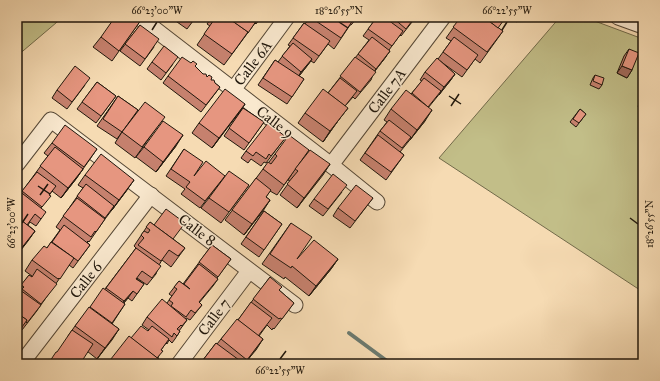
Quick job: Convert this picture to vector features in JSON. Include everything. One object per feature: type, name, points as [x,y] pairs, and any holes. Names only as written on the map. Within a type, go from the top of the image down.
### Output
[{"type":"street","name":"Calle 9","points":[[139,17],[378,202]]},
{"type":"street","name":"Calle 6A","points":[[233,90],[287,17]]},
{"type":"street","name":"Calle 7A","points":[[331,165],[443,17]]},
{"type":"street","points":[[618,17],[643,26]]},
{"type":"street","name":"Calle 8","points":[[17,164],[51,120],[296,305]]},
{"type":"street","name":"Calle 6","points":[[21,364],[151,195]]},
{"type":"street","name":"Calle 7","points":[[179,364],[250,271]]},
{"type":"shaded area","points":[[17,17],[63,17],[17,56]]},
{"type":"shaded area","points":[[560,17],[584,17],[643,39],[643,292],[439,158]]},
{"type":"building","points":[[115,17],[137,17],[141,20],[119,51],[101,37]]},
{"type":"building","points":[[185,17],[196,17],[192,22]]},
{"type":"building","points":[[216,17],[227,17],[248,32],[232,54],[204,34]]},
{"type":"building","points":[[259,17],[248,33],[228,18]]},
{"type":"building","points":[[310,17],[355,17],[341,38]]},
{"type":"building","points":[[377,17],[384,17],[403,31],[392,46],[368,29]]},
{"type":"building","points":[[392,17],[415,17],[406,29]]},
{"type":"building","points":[[461,17],[483,17],[503,31],[487,52],[453,27]]},
{"type":"building","points":[[484,17],[506,17],[498,28]]},
{"type":"building","points":[[304,23],[330,41],[319,56],[293,38]]},
{"type":"building","points":[[140,25],[159,39],[145,59],[125,44]]},
{"type":"building","points":[[372,37],[390,51],[376,69],[358,54]]},
{"type":"building","points":[[454,37],[478,55],[467,70],[443,52]]},
{"type":"building","points":[[293,43],[312,59],[301,72],[282,56]]},
{"type":"building","points":[[164,46],[178,57],[166,73],[152,62]]},
{"type":"building","points":[[629,49],[639,53],[632,70],[622,66]]},
{"type":"building","points":[[182,57],[191,63],[193,61],[197,64],[195,66],[203,74],[206,74],[207,77],[209,75],[212,77],[211,80],[214,80],[220,87],[206,105],[168,76]]},
{"type":"building","points":[[355,57],[376,72],[360,92],[340,76]]},
{"type":"building","points":[[437,58],[455,74],[444,87],[425,72]]},
{"type":"building","points":[[275,60],[304,79],[292,97],[263,78]]},
{"type":"building","points":[[75,66],[90,78],[72,102],[57,90]]},
{"type":"building","points":[[595,75],[604,78],[602,85],[593,81]]},
{"type":"building","points":[[340,78],[357,91],[345,106],[328,93]]},
{"type":"building","points":[[424,78],[441,91],[428,107],[412,93]]},
{"type":"building","points":[[97,82],[116,96],[101,116],[82,102]]},
{"type":"building","points":[[225,89],[245,104],[219,138],[199,123]]},
{"type":"building","points":[[323,89],[348,108],[330,131],[305,113]]},
{"type":"building","points":[[406,90],[432,110],[417,130],[391,109]]},
{"type":"building","points":[[118,96],[138,110],[122,132],[103,119]]},
{"type":"building","points":[[145,102],[165,117],[142,147],[122,132]]},
{"type":"building","points":[[243,108],[264,122],[249,143],[229,128]]},
{"type":"building","points":[[580,109],[586,114],[579,123],[573,119]]},
{"type":"building","points":[[389,120],[411,137],[402,148],[380,131]]},
{"type":"building","points":[[163,121],[183,135],[163,162],[144,147]]},
{"type":"building","points":[[268,123],[286,137],[271,156],[269,154],[266,159],[256,152],[253,156],[246,151]]},
{"type":"building","points":[[65,125],[97,149],[84,167],[52,143]]},
{"type":"building","points":[[289,135],[309,150],[284,185],[263,169],[268,162],[271,164],[277,156],[275,154]]},
{"type":"building","points":[[378,135],[404,155],[391,172],[365,153]]},
{"type":"building","points":[[55,147],[83,169],[68,188],[40,166]]},
{"type":"building","points":[[184,149],[203,162],[194,176],[206,161],[225,176],[205,201],[186,187],[190,182],[171,169]]},
{"type":"building","points":[[310,150],[330,164],[304,198],[287,184],[298,171],[295,169]]},
{"type":"building","points":[[101,154],[134,180],[119,200],[85,175]]},
{"type":"building","points":[[229,171],[249,185],[229,212],[209,198]]},
{"type":"building","points":[[37,172],[56,186],[49,195],[51,196],[42,207],[22,191]]},
{"type":"building","points":[[333,174],[347,185],[328,209],[314,199]]},
{"type":"building","points":[[256,178],[271,190],[266,197],[270,200],[252,224],[232,210]]},
{"type":"building","points":[[86,184],[114,206],[105,218],[77,196]]},
{"type":"building","points":[[356,185],[373,198],[355,221],[338,208]]},
{"type":"building","points":[[18,190],[46,212],[41,219],[35,214],[27,225],[17,217]]},
{"type":"building","points":[[77,198],[105,219],[91,237],[63,216]]},
{"type":"building","points":[[166,209],[185,223],[173,239],[154,225]]},
{"type":"building","points":[[264,211],[282,224],[264,250],[246,237]]},
{"type":"building","points":[[17,217],[35,231],[20,250],[17,247]]},
{"type":"building","points":[[150,222],[185,248],[178,256],[169,250],[161,261],[138,245],[144,238],[141,235],[144,231],[148,233],[150,230],[146,227]]},
{"type":"building","points":[[291,223],[312,237],[297,259],[314,240],[338,259],[316,286],[292,266],[291,268],[270,254]]},
{"type":"building","points":[[64,225],[90,245],[78,261],[52,242]]},
{"type":"building","points":[[51,242],[74,258],[60,279],[32,260],[44,246],[47,248]]},
{"type":"building","points":[[212,245],[231,259],[218,277],[199,262]]},
{"type":"building","points":[[136,248],[161,266],[152,278],[142,271],[136,279],[144,284],[137,294],[133,291],[124,301],[106,288]]},
{"type":"building","points":[[199,264],[218,279],[199,302],[202,305],[195,313],[191,310],[186,317],[171,306],[173,303],[169,300],[177,289],[174,287],[179,281],[190,289],[184,284]]},
{"type":"building","points":[[37,269],[57,284],[41,304],[22,289],[24,287],[21,285],[29,275],[32,277]]},
{"type":"building","points":[[270,277],[282,287],[279,290],[294,303],[282,319],[279,319],[253,299]]},
{"type":"building","points":[[103,288],[125,304],[112,323],[90,307]]},
{"type":"building","points":[[17,289],[41,305],[27,323],[27,320],[17,313]]},
{"type":"building","points":[[162,299],[187,320],[177,329],[180,331],[177,336],[174,333],[172,337],[147,317]]},
{"type":"building","points":[[251,302],[272,318],[258,336],[238,320]]},
{"type":"building","points":[[89,307],[119,329],[105,348],[75,326]]},
{"type":"building","points":[[17,313],[27,320],[17,334]]},
{"type":"building","points":[[237,319],[263,339],[247,360],[221,339]]},
{"type":"building","points":[[141,326],[148,331],[152,326],[169,339],[161,350],[163,351],[157,358],[131,338]]},
{"type":"building","points":[[72,330],[93,344],[80,364],[48,364],[57,352]]},
{"type":"building","points":[[129,336],[160,360],[156,364],[107,364]]},
{"type":"building","points":[[216,343],[239,360],[236,364],[208,364],[203,360]]},
{"type":"waterway","points":[[349,333],[391,364]]}]
